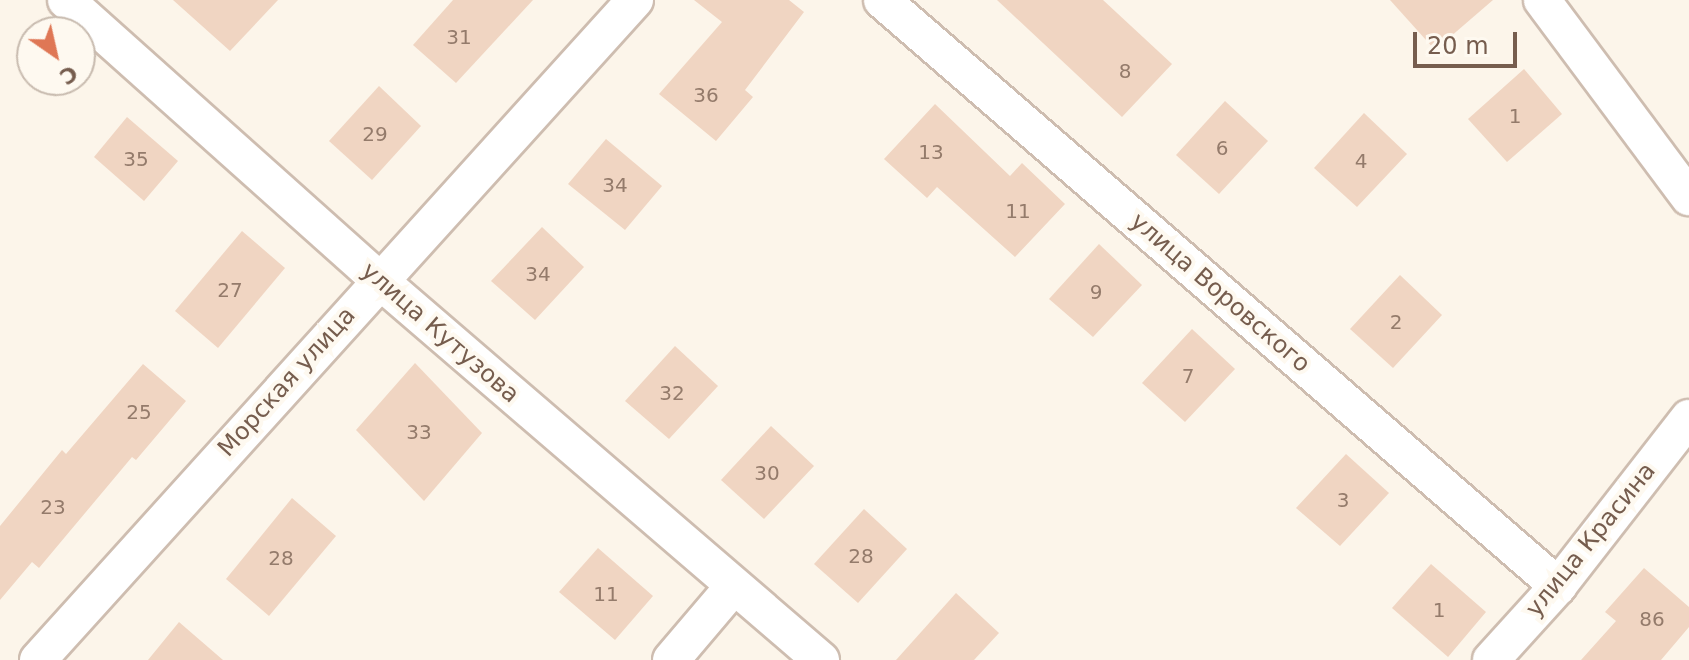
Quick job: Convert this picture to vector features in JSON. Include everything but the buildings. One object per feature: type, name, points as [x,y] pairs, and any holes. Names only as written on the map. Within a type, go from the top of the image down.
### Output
[{"type":"street","name":"улица Кутузова","points":[[66,0],[379,280],[821,660]]},
{"type":"street","name":"Морская улица","points":[[38,660],[635,0]]},
{"type":"street","name":"улица Воровского","points":[[882,0],[1558,586]]},
{"type":"street","points":[[1542,0],[1689,197]]},
{"type":"street","name":"улица Красина","points":[[1491,660],[1558,586],[1689,418]]},
{"type":"street","points":[[671,660],[733,587]]}]
